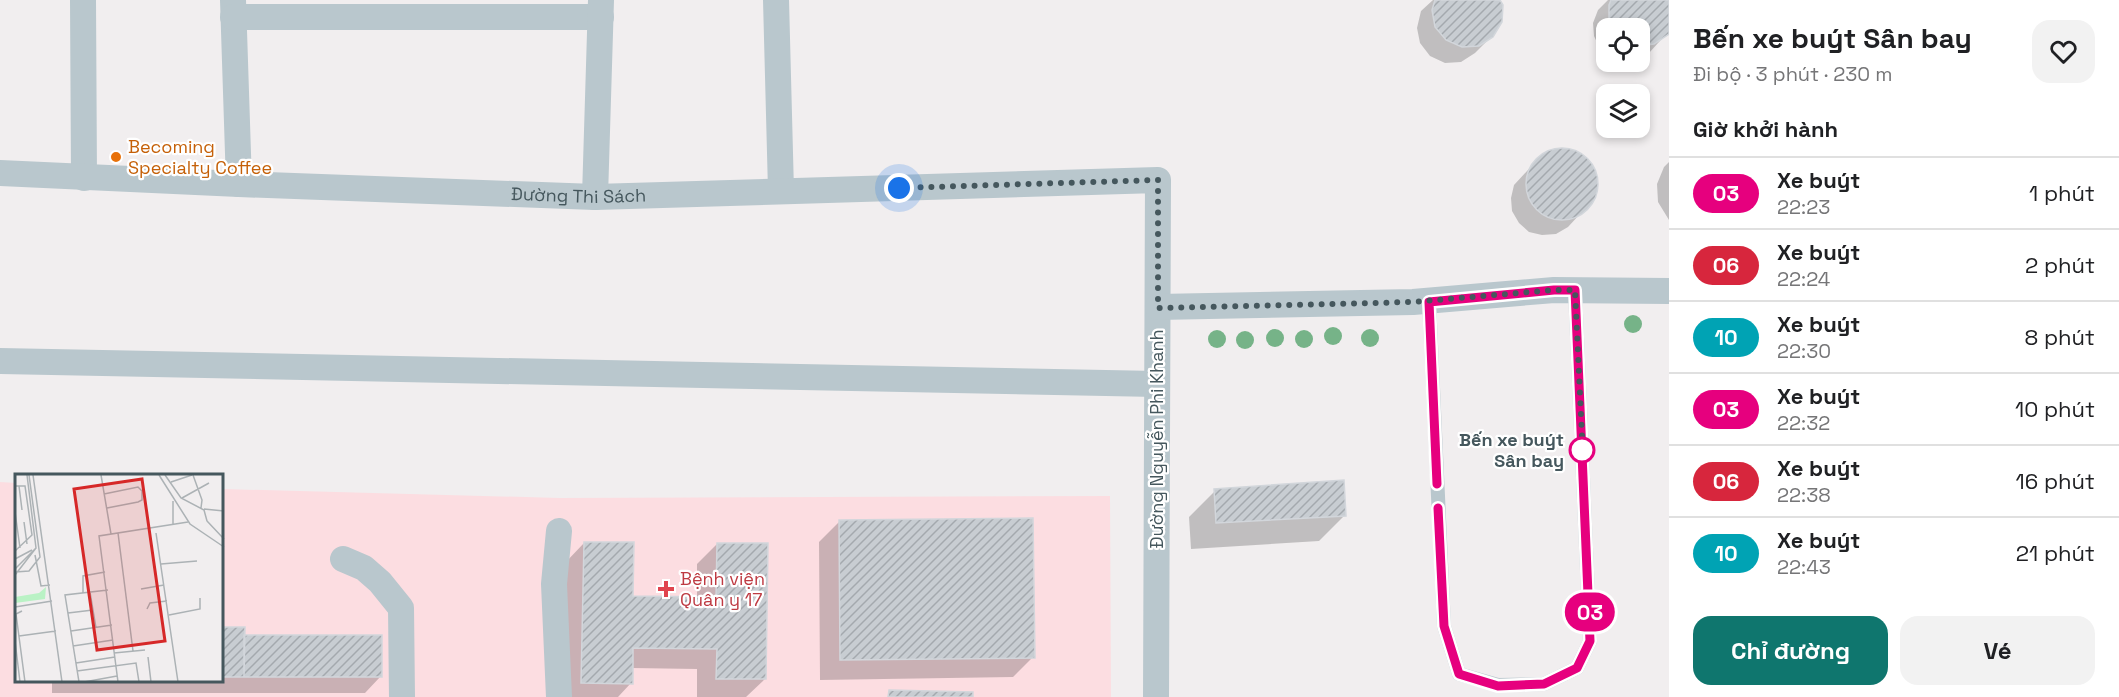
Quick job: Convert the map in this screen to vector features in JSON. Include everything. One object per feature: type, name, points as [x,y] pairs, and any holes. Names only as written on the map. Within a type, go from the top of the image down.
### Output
[{"type":"street","points":[[83,0],[84,178]]},
{"type":"street","points":[[776,0],[781,191]]},
{"type":"street","points":[[239,184],[233,9],[601,8],[596,197]]},
{"type":"street","name":"Đường Thi Sách","points":[[0,173],[596,197],[1158,180]]},
{"type":"street","name":"Đường Nguyễn Phi Khanh","points":[[1156,697],[1158,180]]},
{"type":"street","points":[[1158,308],[1429,302],[1554,290],[1669,291]]},
{"type":"street","points":[[0,361],[1157,384]]},
{"type":"street","points":[[559,697],[554,584],[560,531]]},
{"type":"street","points":[[343,559],[364,568],[380,582],[401,608],[402,697]]},
{"type":"lane","points":[[1429,302],[1444,626],[1459,674],[1498,686],[1544,684],[1577,668],[1590,641],[1575,290]]},
{"type":"shaded area","name":"Bệnh viện Quân y 17","points":[[0,482],[15,483],[15,682],[224,682],[224,489],[560,498],[1110,496],[1111,697],[0,697]]},
{"type":"building","points":[[1435,0],[1500,0],[1503,5],[1502,22],[1493,37],[1479,46],[1462,47],[1446,40],[1435,27],[1432,10]]},
{"type":"building","points":[[1611,0],[1669,0],[1669,34],[1650,45],[1650,18],[1609,18]]},
{"type":"building","points":[[1562,148],[1582,154],[1592,164],[1598,184],[1592,204],[1582,214],[1562,220],[1542,214],[1532,204],[1526,184],[1532,164],[1542,154]]},
{"type":"building","points":[[1344,480],[1346,516],[1216,523],[1214,489]]},
{"type":"building","points":[[1033,518],[1035,658],[840,660],[839,520]]},
{"type":"building","points":[[584,542],[634,542],[633,596],[716,597],[717,543],[768,543],[766,679],[716,679],[717,649],[633,648],[633,684],[581,683]]},
{"type":"building","points":[[224,627],[245,627],[244,677],[224,677]]},
{"type":"building","points":[[244,635],[382,635],[382,677],[244,677]]},
{"type":"building","points":[[889,690],[973,692],[973,697],[888,697]]},
{"type":"bus line","name":"03","points":[[1437,484],[1429,302],[1575,290],[1590,641],[1577,668],[1544,684],[1498,686],[1459,674],[1444,626],[1438,508]]},
{"type":"place","name":"Becoming Specialty Coffee","points":[[116,157]]},
{"type":"place","name":"Bến xe buýt Sân bay","points":[[1582,450]]},
{"type":"place","name":"Bệnh viện Quân y 17","points":[[666,589]]},
{"type":"route","points":[[899,188],[1158,180],[1158,308],[1429,302],[1575,290],[1583,456],[1582,450]]}]
